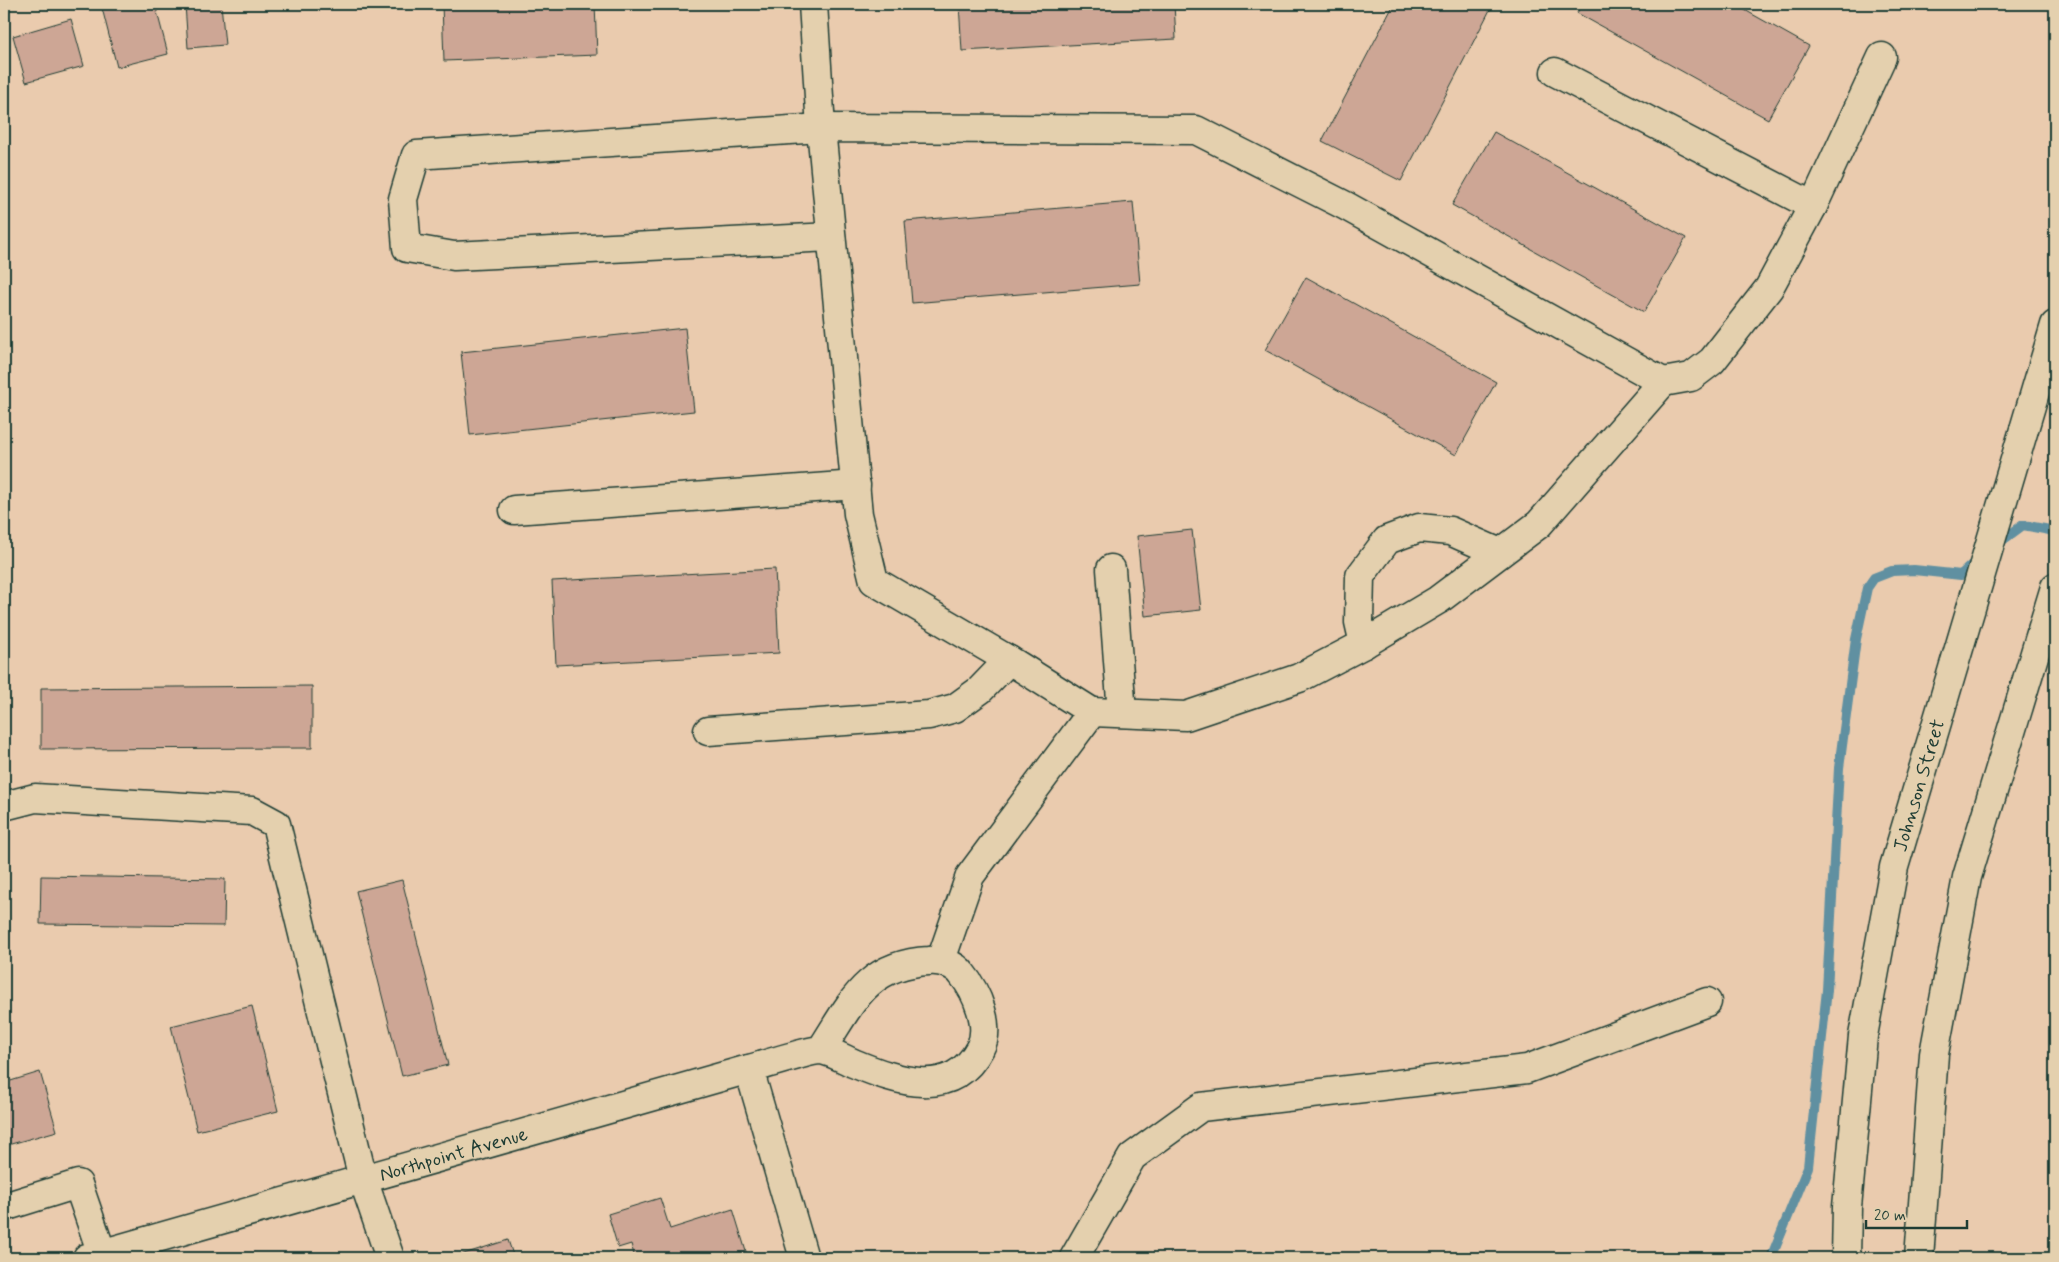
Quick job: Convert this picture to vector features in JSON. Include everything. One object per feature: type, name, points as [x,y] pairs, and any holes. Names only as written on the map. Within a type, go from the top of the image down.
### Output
[{"type":"main road","points":[[813,4],[821,128],[858,514],[874,581],[1009,660],[1092,712],[1186,716],[1299,678],[1364,644],[1438,600],[1539,524],[1663,382],[1690,377],[1712,361],[1769,288],[1813,206],[1882,58]]},
{"type":"main road","points":[[1555,72],[1813,206]]},
{"type":"main road","points":[[832,237],[454,256],[407,248],[402,199],[416,155],[821,128],[1196,130],[1346,206],[1663,382]]},
{"type":"main road","name":"Johnson Street","points":[[1846,1258],[1847,1207],[1863,1036],[1894,866],[2055,325]]},
{"type":"main road","points":[[514,510],[856,484]]},
{"type":"main road","points":[[1364,644],[1358,622],[1360,576],[1387,540],[1420,528],[1442,530],[1450,531],[1500,553]]},
{"type":"main road","points":[[1111,569],[1122,713]]},
{"type":"main road","points":[[1918,1258],[1934,1054],[1967,877],[2055,587]]},
{"type":"main road","points":[[708,731],[929,715],[955,708],[980,690],[1009,660]]},
{"type":"main road","points":[[941,960],[970,876],[1092,712]]},
{"type":"main road","points":[[4,806],[35,798],[252,811],[276,824],[363,1179],[390,1258]]},
{"type":"main road","points":[[941,960],[960,971],[972,986],[980,1005],[983,1026],[982,1045],[973,1060],[961,1072],[945,1080],[920,1083],[890,1077],[821,1050],[857,995],[875,977],[897,966],[941,960]]},
{"type":"main road","points":[[1074,1258],[1132,1157],[1201,1108],[1527,1069],[1707,1002]]},
{"type":"main road","name":"Northpoint Avenue","points":[[94,1256],[748,1069],[821,1050]]},
{"type":"main road","points":[[748,1069],[804,1258]]},
{"type":"main road","points":[[4,1207],[78,1184],[94,1256]]},
{"type":"building","points":[[101,4],[155,4],[168,54],[117,67]]},
{"type":"building","points":[[185,4],[221,4],[225,45],[188,48]]},
{"type":"building","points":[[442,4],[595,4],[597,55],[444,61]]},
{"type":"building","points":[[959,4],[1174,4],[1176,39],[962,51]]},
{"type":"building","points":[[1394,4],[1493,4],[1401,181],[1322,141]]},
{"type":"building","points":[[1582,4],[1734,4],[1809,46],[1768,119],[1577,13]]},
{"type":"building","points":[[71,19],[84,66],[26,82],[13,36]]},
{"type":"building","points":[[1494,132],[1686,238],[1644,312],[1452,205]]},
{"type":"building","points":[[1133,202],[1140,284],[912,303],[905,221]]},
{"type":"building","points":[[1306,277],[1496,382],[1456,455],[1265,350]]},
{"type":"building","points":[[685,328],[694,411],[470,435],[461,352]]},
{"type":"building","points":[[1192,530],[1201,610],[1145,616],[1137,536]]},
{"type":"building","points":[[775,569],[779,653],[556,665],[552,581]]},
{"type":"building","points":[[312,686],[312,748],[41,749],[41,688]]},
{"type":"building","points":[[41,876],[225,879],[224,926],[40,924]]},
{"type":"building","points":[[402,880],[448,1065],[402,1076],[356,891]]},
{"type":"building","points":[[252,1006],[278,1111],[197,1131],[171,1026]]},
{"type":"building","points":[[40,1072],[57,1131],[4,1146],[4,1083]]},
{"type":"building","points":[[660,1198],[670,1229],[733,1209],[748,1258],[635,1258],[631,1244],[618,1248],[608,1214]]},
{"type":"building","points":[[508,1240],[514,1258],[451,1258]]},
{"type":"waterway","points":[[1996,545],[2023,525],[2055,531]]},
{"type":"waterway","points":[[1771,1258],[1808,1167],[1827,990],[1839,768],[1856,639],[1867,588],[1874,578],[1892,571],[1914,570],[1961,575],[1977,560]]}]
